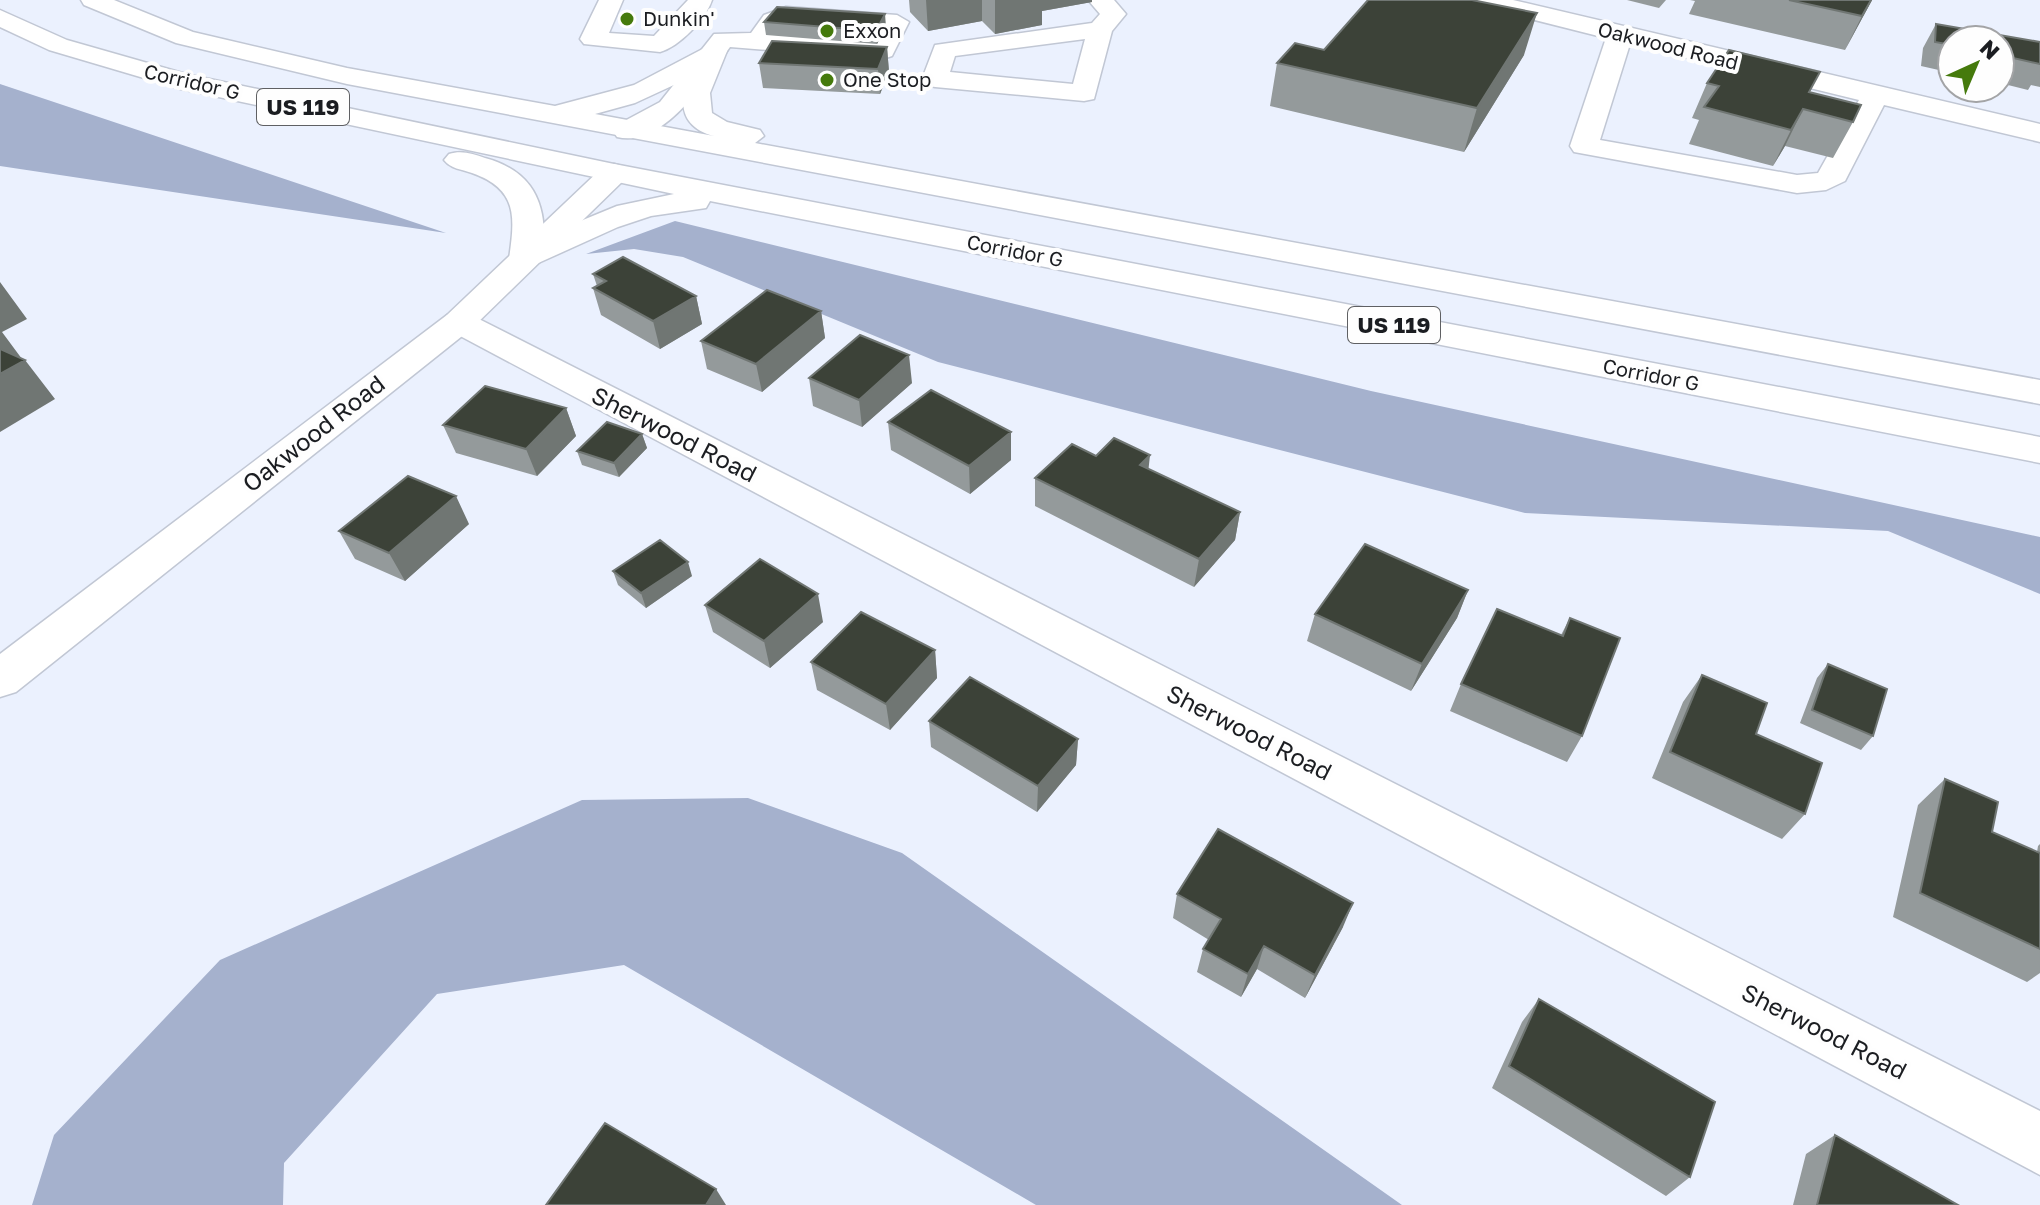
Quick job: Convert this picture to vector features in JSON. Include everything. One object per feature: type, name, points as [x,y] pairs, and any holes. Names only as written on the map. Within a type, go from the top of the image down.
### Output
[{"type":"main road","name":"Corridor G","points":[[93,0],[153,26],[223,49],[627,131],[2040,392]]},
{"type":"main road","points":[[611,0],[593,39],[660,44],[723,34],[758,41],[806,30],[848,26]]},
{"type":"main road","points":[[1100,0],[1114,14],[1100,30],[1084,93],[935,79],[944,50],[1100,30]]},
{"type":"main road","name":"Oakwood Road","points":[[1484,0],[1875,96],[2040,133]]},
{"type":"main road","points":[[660,44],[698,4],[723,34]]},
{"type":"main road","name":"Corridor G","points":[[0,17],[58,45],[181,81],[614,173],[2040,450]]},
{"type":"main road","points":[[536,112],[603,105],[638,95],[667,82],[723,34]]},
{"type":"main road","points":[[181,81],[235,83],[502,134],[571,140],[627,131],[670,108],[723,34]]},
{"type":"main road","points":[[723,34],[696,93],[698,117],[717,128],[1023,187],[1043,207]]},
{"type":"main road","points":[[1620,35],[1584,146],[1797,184],[1826,181],[1834,175],[1875,96]]},
{"type":"main road","points":[[181,81],[209,102],[486,167],[509,178],[523,193],[530,211],[525,259]]},
{"type":"main road","points":[[614,173],[670,159],[709,161],[997,212],[1043,207]]},
{"type":"main road","name":"Oakwood Road","points":[[0,679],[459,322],[614,173]]},
{"type":"main road","points":[[525,259],[575,231],[658,203],[748,199]]},
{"type":"main road","name":"Sherwood Road","points":[[459,322],[2040,1144]]},
{"type":"shaded area","points":[[0,84],[446,233],[0,166]]},
{"type":"shaded area","points":[[675,221],[1371,391],[2040,537],[2040,594],[1888,531],[1525,513],[938,362],[683,257],[634,249],[586,254]]},
{"type":"shaded area","points":[[748,798],[902,853],[1402,1205],[1036,1205],[624,965],[437,994],[284,1163],[283,1205],[32,1205],[54,1135],[220,960],[582,800]]},
{"type":"building","points":[[1368,0],[1472,0],[1537,13],[1477,108],[1277,63],[1295,43],[1324,50]]},
{"type":"building","points":[[1789,0],[1871,0],[1862,16]]},
{"type":"building","points":[[777,7],[885,14],[876,31],[764,22]]},
{"type":"building","points":[[2016,38],[2040,42],[2040,64],[2016,59]]},
{"type":"building","points":[[772,41],[887,47],[878,69],[759,63]]},
{"type":"building","points":[[1729,50],[1820,72],[1809,92],[1861,105],[1853,122],[1803,109],[1791,130],[1704,107],[1719,86],[1707,83]]},
{"type":"building","points":[[623,257],[696,296],[653,321],[593,288],[606,281],[593,274]]},
{"type":"building","points":[[767,290],[821,311],[756,364],[701,341]]},
{"type":"building","points":[[860,335],[909,355],[859,400],[809,378]]},
{"type":"building","points":[[0,349],[25,360],[0,374]]},
{"type":"building","points":[[485,386],[566,408],[526,449],[443,425]]},
{"type":"building","points":[[931,390],[1011,432],[969,466],[888,422]]},
{"type":"building","points":[[607,422],[642,434],[614,463],[577,451]]},
{"type":"building","points":[[1114,438],[1150,455],[1140,465],[1240,512],[1199,559],[1035,478],[1072,444],[1096,456]]},
{"type":"building","points":[[408,476],[456,496],[389,553],[339,531]]},
{"type":"building","points":[[660,540],[688,562],[641,593],[613,571]]},
{"type":"building","points":[[1365,544],[1468,590],[1422,664],[1315,614]]},
{"type":"building","points":[[760,559],[818,594],[764,641],[705,605]]},
{"type":"building","points":[[1497,609],[1563,636],[1570,618],[1620,638],[1582,736],[1461,684]]},
{"type":"building","points":[[861,612],[935,650],[886,704],[811,662]]},
{"type":"building","points":[[1828,664],[1887,689],[1873,736],[1812,710]]},
{"type":"building","points":[[1702,675],[1767,703],[1756,734],[1822,763],[1805,814],[1670,752]]},
{"type":"building","points":[[970,677],[1078,739],[1038,786],[929,721]]},
{"type":"building","points":[[1945,779],[1998,802],[1992,832],[2040,853],[2040,949],[1920,893]]},
{"type":"building","points":[[1218,829],[1353,903],[1315,975],[1264,946],[1248,974],[1203,949],[1221,919],[1177,894]]},
{"type":"building","points":[[1539,999],[1715,1102],[1690,1177],[1509,1066]]},
{"type":"building","points":[[605,1123],[716,1189],[706,1205],[546,1205]]},
{"type":"building","points":[[1835,1135],[1958,1205],[1817,1205]]},
{"type":"place","name":"Dunkin'","points":[[627,19]]},
{"type":"place","name":"Exxon","points":[[827,31]]},
{"type":"place","name":"One Stop","points":[[827,80]]}]
